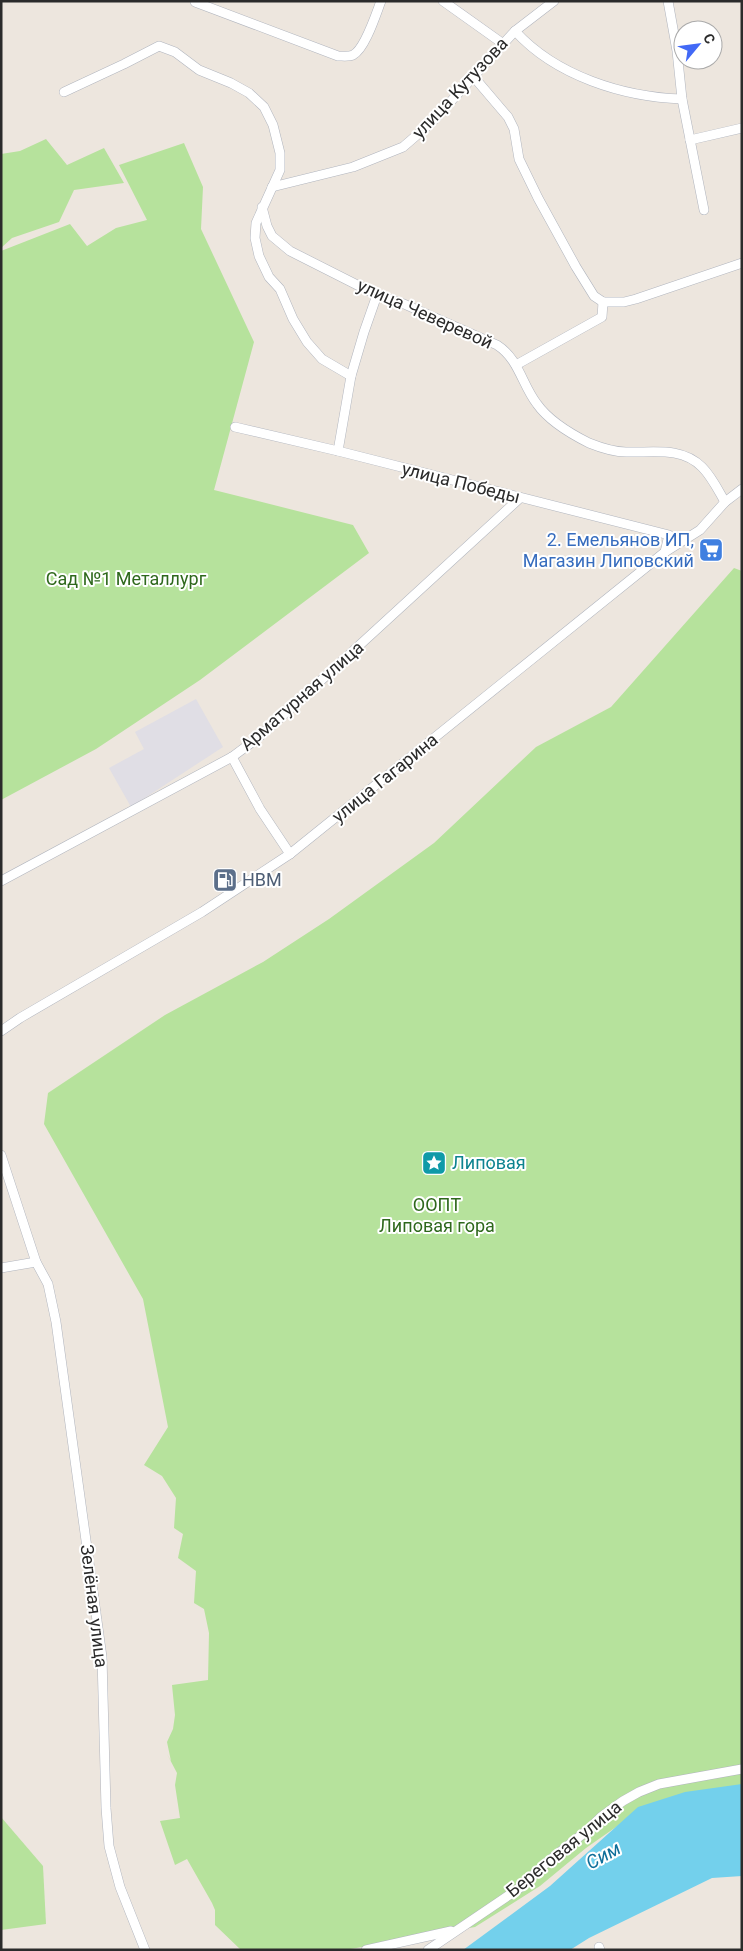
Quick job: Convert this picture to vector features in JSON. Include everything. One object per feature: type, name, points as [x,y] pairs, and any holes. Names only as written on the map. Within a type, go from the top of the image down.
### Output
[{"type":"street","points":[[194,2],[338,56],[350,56],[362,47],[381,1]]},
{"type":"street","points":[[443,1],[502,43]]},
{"type":"street","name":"улица Кутузова","points":[[272,187],[353,167],[403,147],[432,122],[515,30],[554,1]]},
{"type":"street","points":[[668,1],[677,51],[682,99],[704,210]]},
{"type":"street","points":[[515,30],[553,62],[609,89],[638,95],[682,99]]},
{"type":"street","points":[[64,92],[159,46],[174,52],[199,70],[231,83],[249,93],[264,107],[273,125],[280,153],[280,170],[256,223],[255,238],[259,256],[269,278],[280,289],[293,319],[307,342],[322,360],[351,376]]},
{"type":"street","points":[[474,76],[508,117],[514,129],[519,159],[538,198],[594,296],[603,302],[624,302],[742,263]]},
{"type":"street","points":[[690,140],[742,128]]},
{"type":"street","name":"улица Чеверевой","points":[[262,207],[266,226],[272,236],[290,251],[377,295],[404,304],[497,345],[508,352],[538,405],[564,429],[590,443],[624,452],[666,452],[689,457],[710,476],[725,502]]},
{"type":"street","points":[[338,451],[351,376],[377,295]]},
{"type":"street","points":[[516,366],[602,317],[603,302]]},
{"type":"street","name":"улица Победы","points":[[235,427],[669,534],[665,552]]},
{"type":"street","name":"улица Гагарина","points":[[1,1031],[228,896],[290,854],[665,552],[700,530],[725,502],[742,489]]},
{"type":"street","name":"Арматурная улица","points":[[1,881],[232,757],[259,737],[298,702],[520,498]]},
{"type":"street","points":[[232,757],[260,809],[290,854]]},
{"type":"street","name":"Зелёная улица","points":[[1,1155],[36,1262],[48,1284],[56,1322],[100,1634],[109,1846],[120,1887],[145,1950]]},
{"type":"street","points":[[1,1268],[36,1262]]},
{"type":"street","name":"Береговая улица","points":[[428,1950],[521,1887],[589,1829],[601,1816],[638,1792],[659,1784],[742,1769]]},
{"type":"street","points":[[366,1950],[458,1930]]},
{"type":"shaded area","points":[[196,699],[223,747],[131,807],[109,768],[144,749],[135,732]]},
{"type":"green space","points":[[46,139],[67,165],[104,148],[124,183],[74,190],[59,222],[12,238],[1,248],[1,154],[20,151]]},
{"type":"green space","name":"Сад №1 Металлург","points":[[184,143],[203,187],[201,229],[254,342],[214,490],[353,525],[369,553],[200,680],[96,749],[1,800],[1,251],[70,224],[87,246],[116,228],[147,220],[119,165]]},
{"type":"green space","name":"ООПТ Липовая гора","points":[[734,568],[742,571],[742,1789],[636,1813],[586,1848],[540,1886],[475,1927],[345,1950],[241,1950],[215,1925],[215,1910],[187,1859],[175,1865],[160,1821],[180,1818],[175,1785],[177,1773],[167,1754],[171,1761],[167,1742],[173,1729],[175,1715],[172,1685],[208,1680],[209,1633],[204,1609],[194,1603],[196,1571],[178,1558],[183,1534],[174,1528],[176,1498],[162,1476],[144,1465],[168,1427],[143,1299],[44,1124],[48,1093],[165,1015],[263,962],[329,919],[434,843],[536,747],[611,707]]},
{"type":"green space","points":[[1,1817],[43,1866],[46,1924],[1,1930]]},
{"type":"water","name":"Сим","points":[[742,1784],[742,1876],[712,1878],[589,1938],[570,1950],[463,1950],[550,1886],[638,1807],[685,1792]]},
{"type":"place","name":"2. Емельянов ИП, Магазин Липовский","points":[[711,550]]},
{"type":"place","name":"НВМ","points":[[225,880]]},
{"type":"place","name":"Липовая","points":[[434,1163]]}]
